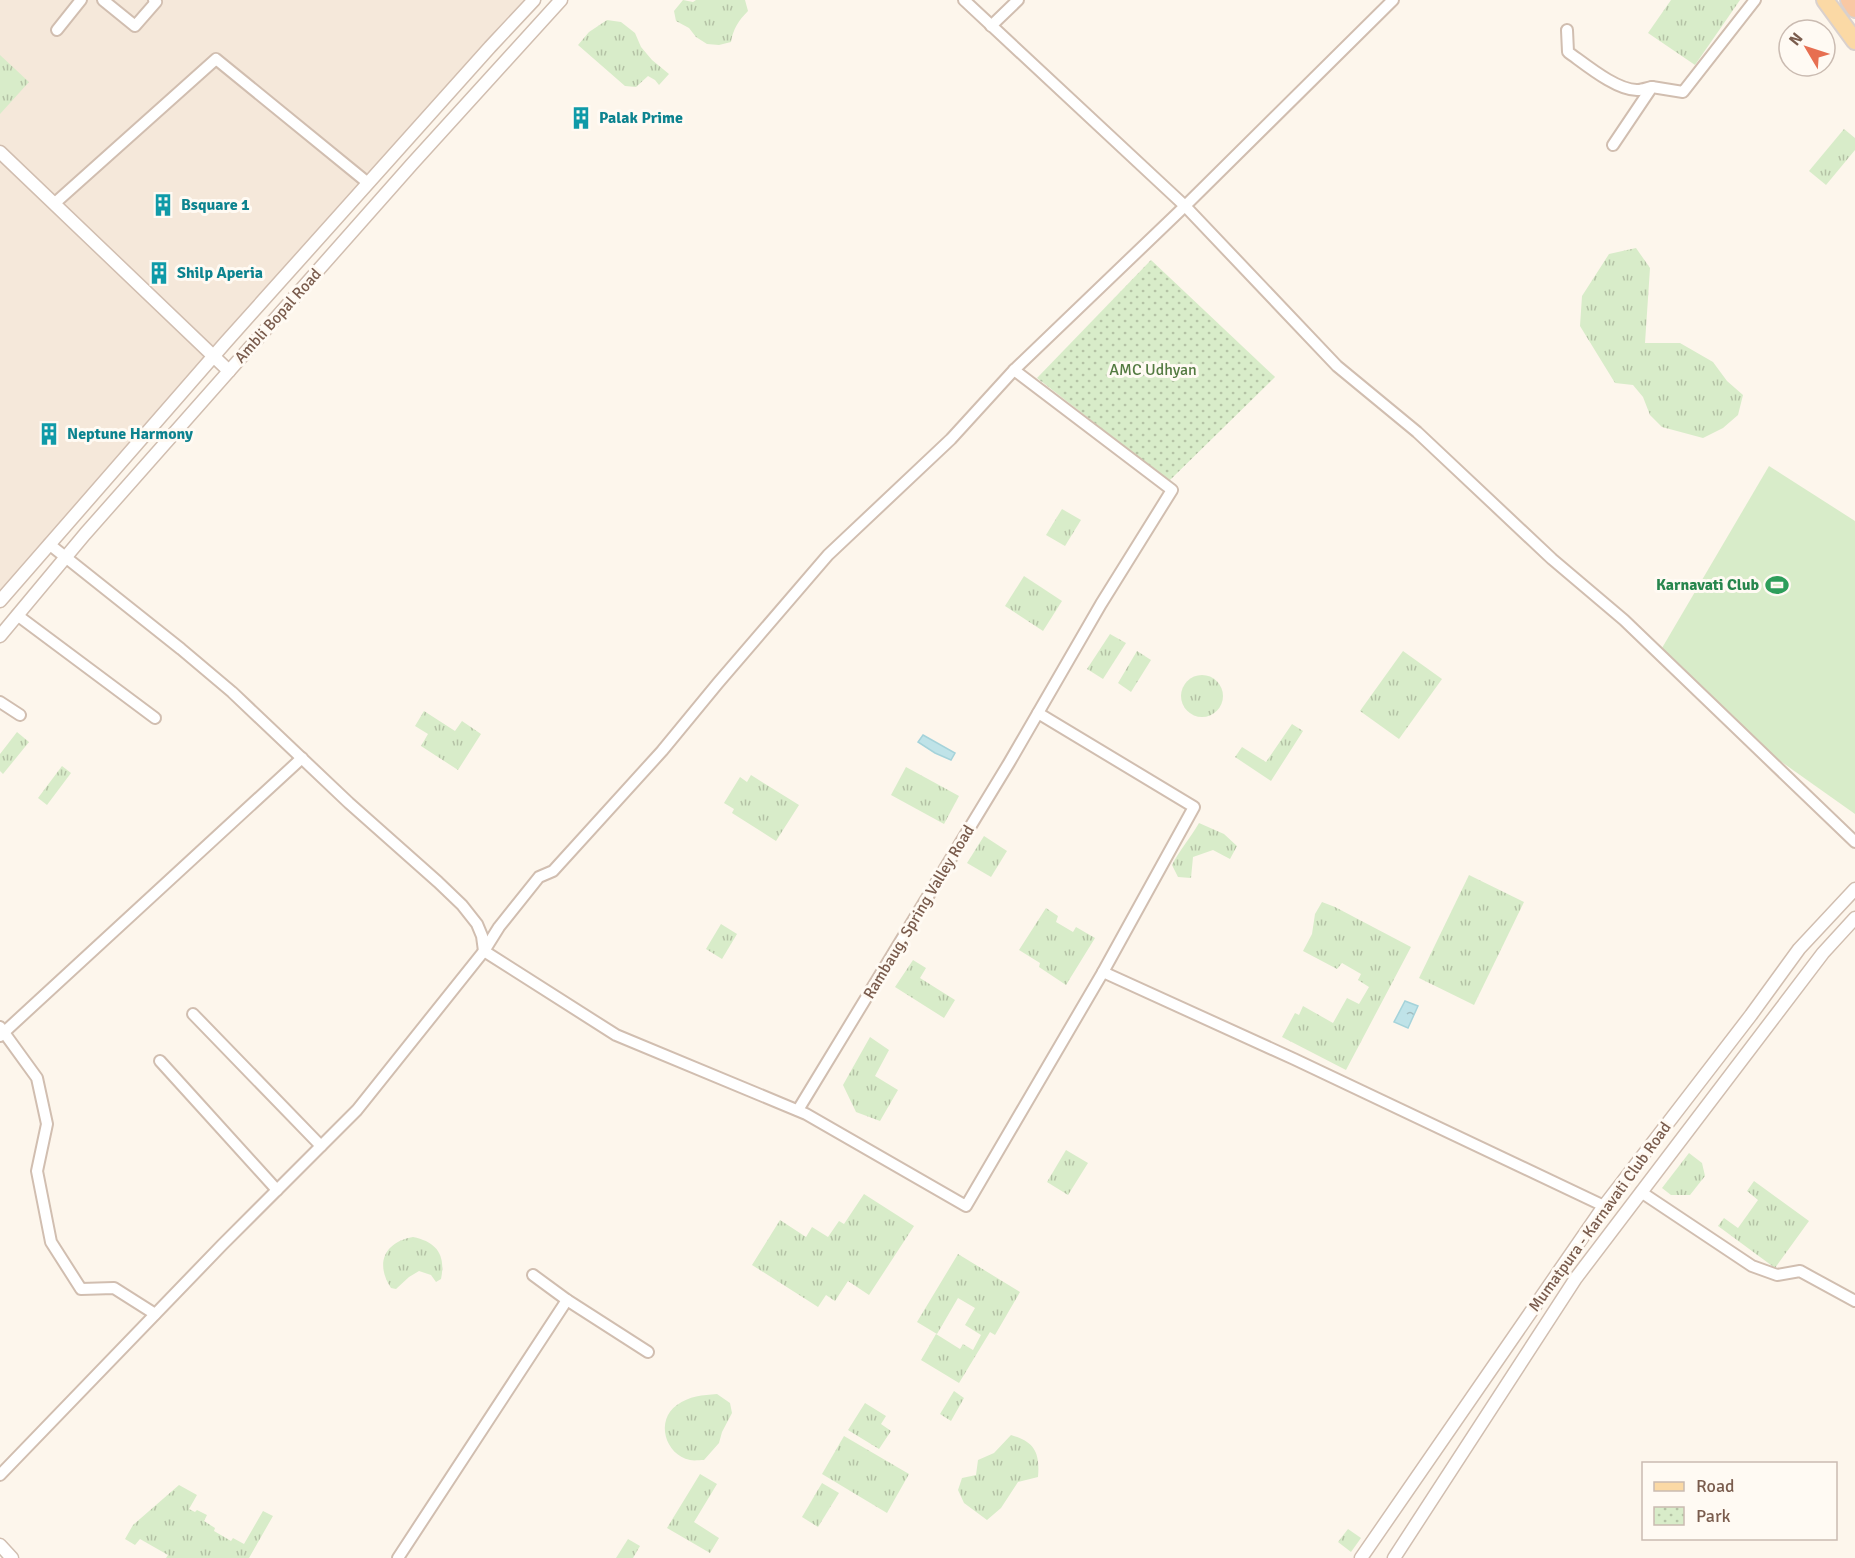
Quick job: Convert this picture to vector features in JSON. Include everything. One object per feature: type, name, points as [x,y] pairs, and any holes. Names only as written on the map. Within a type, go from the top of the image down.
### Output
[{"type":"highway","points":[[1849,0],[1855,9]]},
{"type":"main road","points":[[1826,0],[1855,41]]},
{"type":"street","points":[[57,30],[81,0]]},
{"type":"street","points":[[103,0],[135,26],[156,1]]},
{"type":"street","name":"Ambli Bopal Road","points":[[0,601],[213,357],[534,0]]},
{"type":"street","name":"Ambli Bopal Road","points":[[0,636],[66,556],[229,371],[561,0]]},
{"type":"street","points":[[964,0],[1185,206],[1337,366],[1417,432],[1552,559],[1624,620],[1855,842]]},
{"type":"street","points":[[991,26],[1018,0]]},
{"type":"street","points":[[0,1475],[357,1110],[484,951],[499,927],[539,877],[553,871],[662,751],[828,555],[951,439],[1014,370],[1185,206],[1393,0]]},
{"type":"street","points":[[1567,30],[1568,52],[1616,84],[1636,90],[1652,87],[1683,92],[1755,0]]},
{"type":"street","points":[[55,203],[216,59],[368,183]]},
{"type":"street","points":[[1612,145],[1652,87]]},
{"type":"street","points":[[0,152],[229,371]]},
{"type":"street","name":"Rambaug, Spring Valley Road","points":[[798,1110],[1038,713],[1101,604],[1172,490],[1014,370]]},
{"type":"street","points":[[50,544],[207,671],[462,905],[477,924],[482,936],[484,951],[616,1035],[798,1110],[966,1206],[1102,972],[1194,807],[1038,713]]},
{"type":"street","points":[[17,615],[155,718]]},
{"type":"street","points":[[0,702],[20,715]]},
{"type":"street","points":[[155,1314],[114,1288],[81,1289],[51,1242],[37,1171],[47,1124],[37,1078],[1,1031],[302,758]]},
{"type":"street","name":"Mumatpura - Karnavati Club Road","points":[[1361,1558],[1604,1206],[1799,949],[1855,889]]},
{"type":"street","name":"Mumatpura - Karnavati Club Road","points":[[1395,1558],[1576,1278],[1823,953],[1855,918]]},
{"type":"street","points":[[1102,972],[1304,1064],[1604,1206]]},
{"type":"street","points":[[193,1014],[321,1146]]},
{"type":"street","points":[[159,1061],[277,1190]]},
{"type":"street","points":[[1641,1192],[1752,1266],[1777,1275],[1800,1271],[1855,1301]]},
{"type":"street","points":[[533,1275],[567,1300],[648,1352]]},
{"type":"street","points":[[398,1558],[567,1300]]},
{"type":"street","points":[[0,1545],[12,1558]]},
{"type":"shaded area","points":[[0,0],[542,0],[225,343],[0,592]]},
{"type":"green space","points":[[683,0],[693,2],[696,0],[745,0],[748,11],[737,25],[731,42],[719,45],[707,44],[696,37],[689,28],[676,21],[674,11]]},
{"type":"green space","points":[[1671,0],[1740,0],[1695,65],[1648,33]]},
{"type":"green space","points":[[607,20],[621,22],[635,33],[641,47],[669,74],[659,85],[648,76],[636,87],[625,86],[578,45],[589,32]]},
{"type":"green space","points":[[0,55],[29,82],[0,114]]},
{"type":"green space","points":[[1844,129],[1855,138],[1855,150],[1826,185],[1809,171]]},
{"type":"green space","points":[[1636,248],[1650,268],[1645,343],[1680,343],[1713,362],[1727,381],[1743,395],[1738,415],[1723,428],[1703,438],[1662,427],[1650,415],[1643,397],[1633,385],[1615,383],[1580,326],[1582,296],[1609,254]]},
{"type":"green space","name":"AMC Udhyan","points":[[1151,260],[1275,377],[1169,481],[1037,378]]},
{"type":"green space","name":"Karnavati Club","points":[[1769,466],[1855,521],[1855,814],[1776,758],[1662,648]]},
{"type":"green space","points":[[1062,509],[1081,520],[1065,546],[1046,535]]},
{"type":"green space","points":[[1024,576],[1062,601],[1043,631],[1005,606]]},
{"type":"green space","points":[[1110,634],[1126,643],[1103,679],[1087,669]]},
{"type":"green space","points":[[1137,651],[1151,660],[1131,692],[1118,683]]},
{"type":"green space","points":[[1403,651],[1442,679],[1399,739],[1360,711]]},
{"type":"green space","points":[[1202,675],[1217,681],[1223,696],[1217,711],[1202,717],[1187,711],[1181,696],[1187,681]]},
{"type":"green space","points":[[424,711],[455,731],[462,721],[481,734],[458,770],[421,746],[428,734],[415,726]]},
{"type":"green space","points":[[1292,724],[1303,731],[1271,781],[1235,757],[1242,747],[1266,762]]},
{"type":"green space","points":[[17,732],[29,742],[3,774],[0,771],[0,754]]},
{"type":"green space","points":[[62,766],[71,773],[47,805],[38,798]]},
{"type":"green space","points":[[906,767],[959,796],[944,824],[891,795]]},
{"type":"green space","points":[[751,775],[799,805],[776,841],[732,813],[734,809],[724,803],[740,777],[747,782]]},
{"type":"green space","points":[[1199,823],[1224,834],[1237,846],[1230,859],[1213,850],[1193,857],[1191,878],[1178,877],[1172,865]]},
{"type":"green space","points":[[984,836],[1007,851],[991,877],[967,863]]},
{"type":"green space","points":[[1469,875],[1524,902],[1474,1005],[1419,978]]},
{"type":"green space","points":[[1322,902],[1411,947],[1346,1070],[1282,1037],[1295,1013],[1299,1015],[1303,1006],[1333,1023],[1347,998],[1359,1004],[1369,987],[1358,980],[1361,974],[1342,963],[1337,969],[1303,951],[1312,934],[1315,914]]},
{"type":"green space","points":[[1046,908],[1058,916],[1056,922],[1073,932],[1076,927],[1095,938],[1066,985],[1039,967],[1040,963],[1019,950]]},
{"type":"green space","points":[[721,924],[737,934],[722,959],[706,949]]},
{"type":"green space","points":[[913,960],[926,968],[920,978],[955,1000],[944,1018],[895,987]]},
{"type":"green space","points":[[870,1037],[889,1050],[875,1076],[898,1090],[880,1121],[856,1112],[843,1085]]},
{"type":"green space","points":[[1066,1150],[1088,1163],[1068,1195],[1047,1182]]},
{"type":"green space","points":[[1689,1153],[1702,1163],[1705,1176],[1690,1195],[1671,1195],[1662,1188]]},
{"type":"green space","points":[[1754,1181],[1809,1221],[1775,1268],[1718,1226],[1724,1218],[1738,1228],[1758,1200],[1747,1191]]},
{"type":"green space","points":[[864,1194],[914,1226],[869,1295],[848,1281],[835,1301],[826,1295],[818,1307],[752,1265],[780,1220],[806,1237],[812,1227],[828,1237],[839,1221],[844,1224]]},
{"type":"green space","points":[[413,1237],[428,1242],[438,1251],[442,1263],[441,1279],[436,1282],[431,1275],[419,1271],[396,1289],[391,1288],[384,1271],[385,1255],[395,1244]]},
{"type":"green space","points":[[958,1254],[1020,1292],[995,1335],[990,1332],[959,1383],[921,1360],[936,1334],[960,1349],[963,1344],[973,1350],[981,1335],[965,1325],[975,1308],[958,1298],[937,1334],[917,1322]]},
{"type":"green space","points":[[954,1391],[964,1398],[951,1421],[940,1414]]},
{"type":"green space","points":[[717,1394],[730,1403],[732,1413],[719,1443],[704,1460],[681,1457],[669,1444],[666,1436],[666,1419],[670,1411],[691,1398]]},
{"type":"green space","points":[[865,1403],[886,1416],[881,1424],[891,1431],[879,1449],[848,1430]]},
{"type":"green space","points":[[1011,1435],[1031,1445],[1037,1455],[1038,1477],[1018,1482],[1001,1508],[987,1520],[964,1503],[958,1490],[962,1478],[976,1475],[978,1460],[994,1453]]},
{"type":"green space","points":[[844,1436],[909,1474],[887,1513],[822,1474]]},
{"type":"green space","points":[[700,1474],[717,1484],[694,1522],[719,1538],[710,1553],[667,1528]]},
{"type":"green space","points":[[822,1483],[839,1493],[818,1527],[802,1517]]},
{"type":"green space","points":[[179,1485],[197,1495],[189,1509],[207,1515],[204,1521],[215,1528],[214,1531],[231,1541],[233,1538],[244,1544],[263,1511],[273,1516],[249,1558],[166,1558],[168,1555],[140,1539],[135,1545],[125,1539],[133,1525]]},
{"type":"green space","points":[[1348,1529],[1361,1538],[1351,1552],[1338,1542]]},
{"type":"green space","points":[[628,1539],[640,1546],[633,1558],[616,1558]]},
{"type":"water","points":[[923,735],[955,753],[951,760],[918,742]]},
{"type":"water","points":[[1405,1001],[1418,1006],[1408,1028],[1394,1022]]},
{"type":"place","name":"Palak Prime","points":[[581,118]]},
{"type":"place","name":"Bsquare 1","points":[[163,205]]},
{"type":"place","name":"Shilp Aperia","points":[[159,273]]},
{"type":"place","name":"Neptune Harmony","points":[[49,434]]},
{"type":"place","name":"Karnavati Club","points":[[1777,585]]}]
